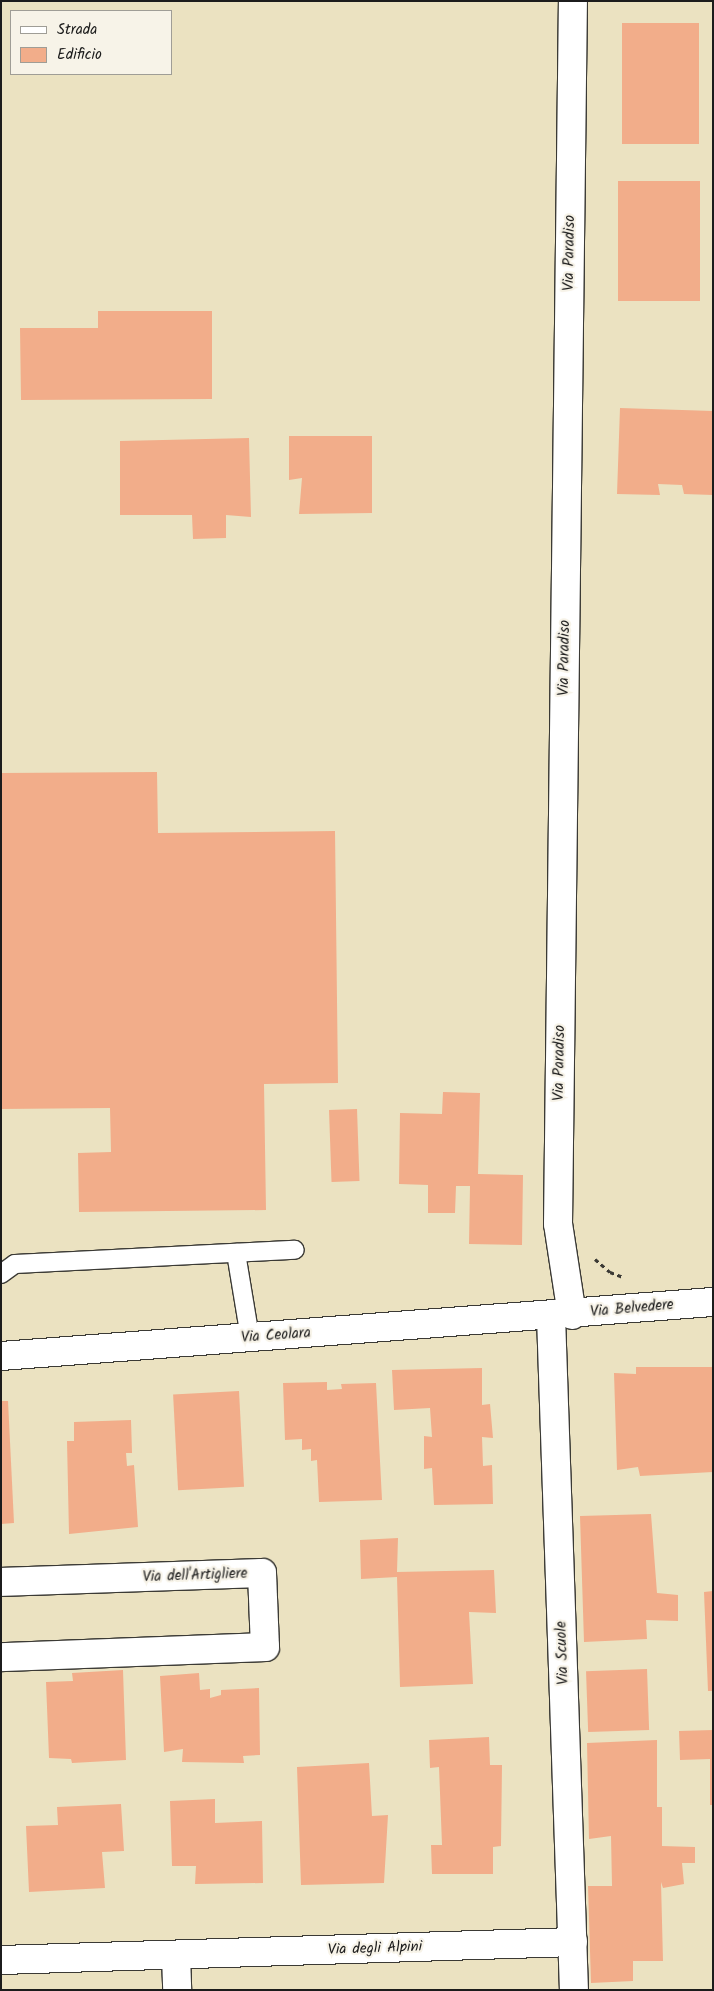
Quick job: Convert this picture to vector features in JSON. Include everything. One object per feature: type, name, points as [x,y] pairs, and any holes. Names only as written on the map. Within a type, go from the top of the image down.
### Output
[{"type":"street","name":"Via Paradiso","points":[[561,1315],[558,1224],[573,1]]},
{"type":"street","name":"Via Belvedere","points":[[561,1315],[713,1302]]},
{"type":"street","name":"Via Ceolara","points":[[1,1356],[561,1315]]},
{"type":"street","name":"Via Scuole","points":[[561,1315],[574,1990]]},
{"type":"street","name":"Via dell'Artigliere","points":[[1,1582],[262,1573],[265,1648],[1,1657]]},
{"type":"street","name":"Via degli Alpini","points":[[1,1960],[573,1942]]},
{"type":"street","points":[[176,1955],[177,1990]]},
{"type":"lane","points":[[1,1274],[16,1264],[295,1250]]},
{"type":"lane","points":[[236,1253],[250,1338]]},
{"type":"building","points":[[622,23],[699,23],[699,144],[622,144]]},
{"type":"building","points":[[618,181],[700,181],[700,301],[618,301]]},
{"type":"building","points":[[98,311],[212,311],[212,399],[21,400],[20,328],[98,328]]},
{"type":"building","points":[[620,408],[713,411],[713,495],[684,494],[682,485],[658,484],[660,495],[617,494]]},
{"type":"building","points":[[289,436],[372,436],[372,513],[299,514],[302,478],[289,480]]},
{"type":"building","points":[[249,438],[251,517],[226,515],[226,538],[193,539],[192,515],[120,515],[120,441]]},
{"type":"building","points":[[157,772],[158,833],[335,831],[338,1083],[264,1084],[266,1210],[79,1212],[78,1153],[111,1152],[110,1108],[1,1109],[1,773]]},
{"type":"building","points":[[443,1092],[480,1093],[478,1174],[523,1175],[522,1245],[469,1244],[470,1186],[456,1186],[455,1213],[428,1213],[428,1185],[399,1184],[400,1113],[442,1114]]},
{"type":"building","points":[[357,1109],[360,1181],[332,1182],[329,1110]]},
{"type":"building","points":[[636,1367],[712,1367],[713,1472],[640,1476],[638,1467],[617,1470],[614,1373],[636,1374]]},
{"type":"building","points":[[482,1368],[482,1405],[490,1404],[493,1438],[482,1437],[483,1466],[492,1465],[493,1504],[434,1505],[432,1468],[424,1469],[424,1436],[432,1437],[430,1408],[394,1410],[392,1370]]},
{"type":"building","points":[[327,1382],[327,1390],[342,1389],[341,1384],[376,1383],[382,1500],[319,1502],[317,1460],[311,1461],[311,1449],[302,1450],[302,1439],[285,1440],[283,1383]]},
{"type":"building","points":[[239,1391],[244,1487],[178,1490],[173,1394]]},
{"type":"building","points":[[1,1401],[8,1401],[14,1523],[1,1524]]},
{"type":"building","points":[[131,1420],[132,1453],[126,1453],[127,1466],[134,1465],[138,1527],[69,1534],[67,1441],[74,1441],[74,1422]]},
{"type":"building","points":[[651,1514],[657,1593],[678,1595],[678,1621],[646,1620],[647,1639],[584,1642],[580,1516]]},
{"type":"building","points":[[398,1538],[397,1572],[494,1570],[496,1613],[469,1612],[473,1684],[400,1687],[397,1577],[361,1579],[360,1540]]},
{"type":"building","points":[[713,1591],[713,1691],[708,1691],[704,1592]]},
{"type":"building","points":[[647,1669],[649,1730],[588,1732],[586,1671]]},
{"type":"building","points":[[123,1670],[126,1760],[72,1763],[71,1759],[49,1758],[46,1682],[73,1681],[72,1673]]},
{"type":"building","points":[[199,1673],[200,1690],[210,1689],[210,1698],[221,1695],[221,1690],[259,1688],[260,1755],[243,1756],[244,1763],[182,1762],[183,1749],[164,1752],[160,1676]]},
{"type":"building","points":[[713,1730],[713,1805],[710,1805],[710,1759],[680,1760],[679,1731]]},
{"type":"building","points":[[489,1737],[490,1765],[502,1765],[501,1846],[493,1847],[493,1874],[432,1874],[431,1845],[442,1845],[439,1767],[430,1768],[429,1740]]},
{"type":"building","points":[[657,1740],[657,1807],[662,1807],[662,1846],[695,1847],[695,1863],[682,1863],[684,1884],[663,1888],[661,1882],[663,1961],[633,1961],[633,1981],[591,1983],[588,1886],[612,1886],[611,1836],[589,1839],[587,1743]]},
{"type":"building","points":[[369,1763],[372,1816],[388,1815],[384,1883],[301,1885],[297,1767]]},
{"type":"building","points":[[215,1799],[215,1823],[262,1821],[263,1883],[195,1884],[196,1866],[172,1866],[170,1801]]},
{"type":"building","points":[[121,1804],[124,1851],[102,1852],[105,1888],[29,1892],[26,1826],[58,1825],[57,1807]]}]
